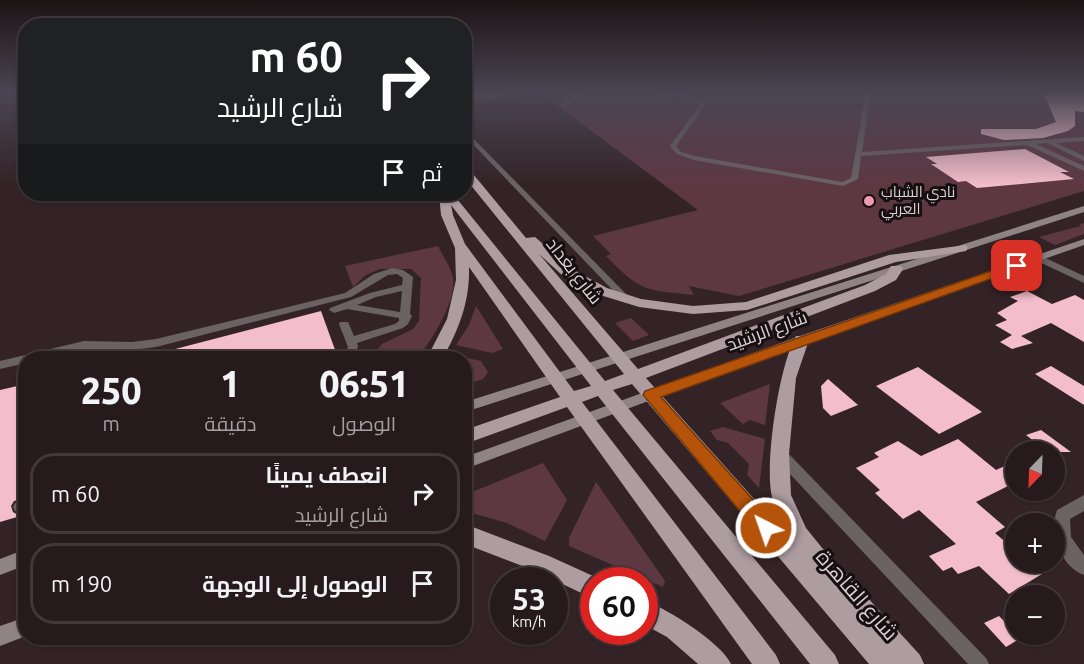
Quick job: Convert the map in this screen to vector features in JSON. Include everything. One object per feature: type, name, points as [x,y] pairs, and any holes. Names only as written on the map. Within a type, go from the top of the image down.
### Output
[{"type":"main road","name":"شارع بغداد","points":[[472,179],[650,395]]},
{"type":"main road","points":[[438,351],[460,307],[464,287],[464,270],[459,244],[447,215],[446,201]]},
{"type":"main road","points":[[452,201],[826,664]]},
{"type":"main road","name":"شارع الرشيد","points":[[472,405],[1084,209]]},
{"type":"main road","points":[[501,213],[567,272],[583,282],[628,301],[693,310],[747,306],[894,258],[962,248]]},
{"type":"main road","name":"شارع الرشيد","points":[[472,460],[801,340],[1084,242]]},
{"type":"main road","points":[[459,244],[570,399],[766,664]]},
{"type":"main road","points":[[472,434],[882,283],[891,277],[896,269]]},
{"type":"main road","points":[[801,340],[788,378],[780,454],[781,495],[799,535],[815,556],[911,664]]},
{"type":"main road","name":"شارع القاهرة","points":[[650,395],[885,664]]},
{"type":"main road","points":[[472,537],[541,563],[580,581]]},
{"type":"main road","points":[[0,567],[18,560]]},
{"type":"main road","points":[[658,619],[675,629],[718,664]]},
{"type":"main road","points":[[0,636],[18,629]]},
{"type":"street","points":[[1039,258],[1084,280]]},
{"type":"street","points":[[1078,505],[1063,515],[1060,525],[1067,547],[1084,567]]},
{"type":"lane","points":[[689,123],[673,146],[685,156],[843,184],[854,179],[864,123]]},
{"type":"lane","points":[[472,139],[628,301]]},
{"type":"lane","points":[[858,154],[1084,139]]},
{"type":"lane","points":[[1048,141],[1084,160]]},
{"type":"lane","points":[[1028,142],[1084,169]]},
{"type":"lane","points":[[1069,162],[1084,160]]},
{"type":"lane","points":[[60,351],[84,345],[132,346],[156,343],[348,295],[359,291],[377,275],[386,272],[403,273],[408,277],[407,316],[399,326],[351,341]]},
{"type":"lane","points":[[334,310],[373,295],[408,287]]},
{"type":"lane","points":[[348,306],[407,316]]},
{"type":"lane","points":[[344,324],[351,341],[352,351]]},
{"type":"lane","points":[[0,365],[18,361]]},
{"type":"lane","points":[[780,454],[980,664]]},
{"type":"shaded area","name":"نادي الشباب العربي","points":[[580,123],[1084,123],[1084,191],[739,296],[689,286],[694,295],[664,292],[645,287],[628,277],[606,256],[611,254],[593,236],[698,210]]},
{"type":"shaded area","points":[[1084,223],[1084,234],[1055,245],[1039,237],[1081,226],[1079,224]]},
{"type":"shaded area","points":[[438,246],[452,273],[453,287],[447,308],[422,351],[376,351],[382,344],[413,329],[419,321],[421,278],[411,269],[380,269],[366,275],[353,287],[345,266]]},
{"type":"shaded area","points":[[476,306],[503,349],[492,353],[456,345],[469,325]]},
{"type":"shaded area","points":[[631,318],[649,335],[633,341],[615,323]]},
{"type":"shaded area","points":[[472,359],[481,361],[488,372],[483,379],[472,383]]},
{"type":"shaded area","points":[[770,384],[765,425],[750,420],[743,424],[720,403]]},
{"type":"shaded area","points":[[723,427],[765,439],[759,488],[747,475],[749,464],[728,443],[717,440],[710,431]]},
{"type":"shaded area","points":[[543,463],[567,500],[545,541],[507,523],[472,513],[472,492]]},
{"type":"shaded area","points":[[596,482],[655,567],[617,567],[569,546],[569,538]]},
{"type":"shaded area","points":[[658,571],[665,581],[663,587],[658,585]]},
{"type":"building","points":[[1053,123],[1075,123],[1075,126],[1068,131],[1043,138],[1004,140],[981,134],[981,129],[1036,129]]},
{"type":"building","points":[[1025,149],[1069,172],[1060,172],[1074,179],[977,188],[966,181],[958,182],[931,164],[937,164],[926,157]]},
{"type":"building","points":[[1027,291],[1052,304],[1075,295],[1084,300],[1084,342],[1051,323],[1021,336],[1033,343],[1012,349],[1000,342],[1012,335],[995,325],[1007,320],[997,313],[1018,301],[1010,297]]},
{"type":"building","points":[[321,311],[335,351],[168,351]]},
{"type":"building","points":[[1051,366],[1084,386],[1084,405],[1035,374]]},
{"type":"building","points":[[918,367],[982,412],[939,434],[876,386]]},
{"type":"building","points":[[828,379],[858,405],[831,416],[823,408],[821,386]]},
{"type":"building","points":[[18,386],[18,500],[14,501],[11,506],[13,512],[18,515],[0,522],[0,390]]},
{"type":"building","points":[[1041,430],[1056,441],[1034,441],[1026,435]]},
{"type":"building","points":[[958,439],[996,470],[1005,466],[1005,488],[976,502],[1005,527],[995,533],[1005,542],[1005,573],[1042,574],[1024,585],[1005,585],[1005,590],[979,566],[958,574],[952,567],[943,571],[929,556],[956,544],[919,510],[903,519],[875,493],[880,490],[856,468],[879,457],[874,453],[898,441],[921,456]]},
{"type":"building","points":[[999,616],[1005,622],[1005,645],[1009,645],[1006,647],[984,623]]},
{"type":"place","name":"نادي الشباب العربي","points":[[869,201]]},
{"type":"route","points":[[766,528],[650,395],[801,340],[1017,266]]}]
